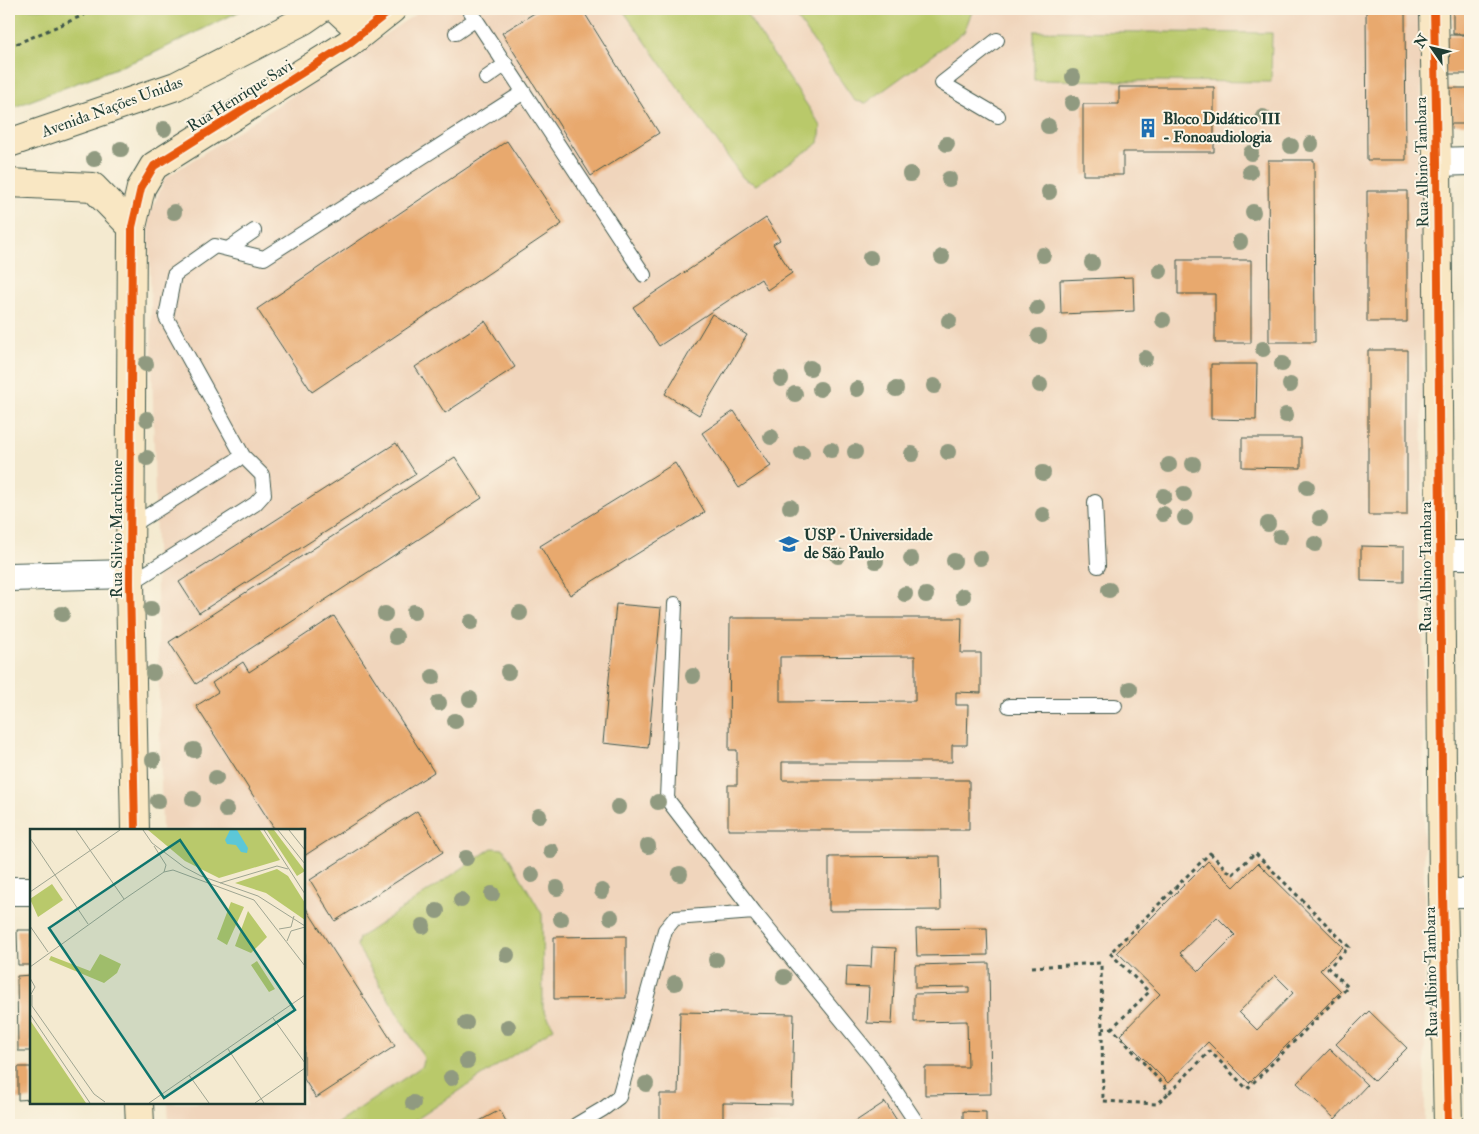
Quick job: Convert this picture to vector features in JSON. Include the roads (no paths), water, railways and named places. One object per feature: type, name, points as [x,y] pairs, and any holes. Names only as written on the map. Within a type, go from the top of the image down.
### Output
[{"type":"street","name":"Avenida Nações Unidas","points":[[9,143],[176,86],[304,20],[320,9]]},
{"type":"street","points":[[337,9],[362,32]]},
{"type":"street","name":"Rua Henrique Savi","points":[[132,227],[141,188],[154,166],[348,44],[392,9]]},
{"type":"street","name":"Rua Albino Tambara","points":[[1434,9],[1443,893],[1448,1125]]},
{"type":"street","points":[[1437,162],[1470,161]]},
{"type":"street","points":[[9,183],[93,187],[132,227]]},
{"type":"street","name":"Rua Silvio Marchione","points":[[132,227],[130,578],[135,829]]},
{"type":"street","points":[[1440,555],[1470,555]]},
{"type":"street","points":[[9,577],[130,578]]},
{"type":"street","points":[[9,891],[30,891]]},
{"type":"street","points":[[1443,893],[1470,893]]},
{"type":"street","points":[[139,1104],[140,1125]]},
{"type":"lane","points":[[456,33],[473,14],[644,275]]},
{"type":"lane","points":[[997,40],[942,83],[998,116]]},
{"type":"lane","points":[[486,78],[506,64]]},
{"type":"lane","points":[[130,578],[255,504],[264,494],[262,475],[242,456],[166,317],[174,275],[215,246],[264,258],[524,92]]},
{"type":"lane","points":[[228,249],[254,231]]},
{"type":"lane","points":[[131,526],[242,456]]},
{"type":"lane","points":[[1096,502],[1098,566]]},
{"type":"lane","points":[[675,604],[667,799],[754,912],[876,1062],[918,1125]]},
{"type":"lane","points":[[1009,706],[1116,706]]},
{"type":"lane","points":[[576,1125],[604,1109],[619,1097],[665,930],[675,918],[754,912]]},
{"type":"place","name":"Bloco Didático III - Fonoaudiologia","points":[[1148,128]]},
{"type":"place","name":"USP - Universidade de São Paulo","points":[[789,544]]}]
